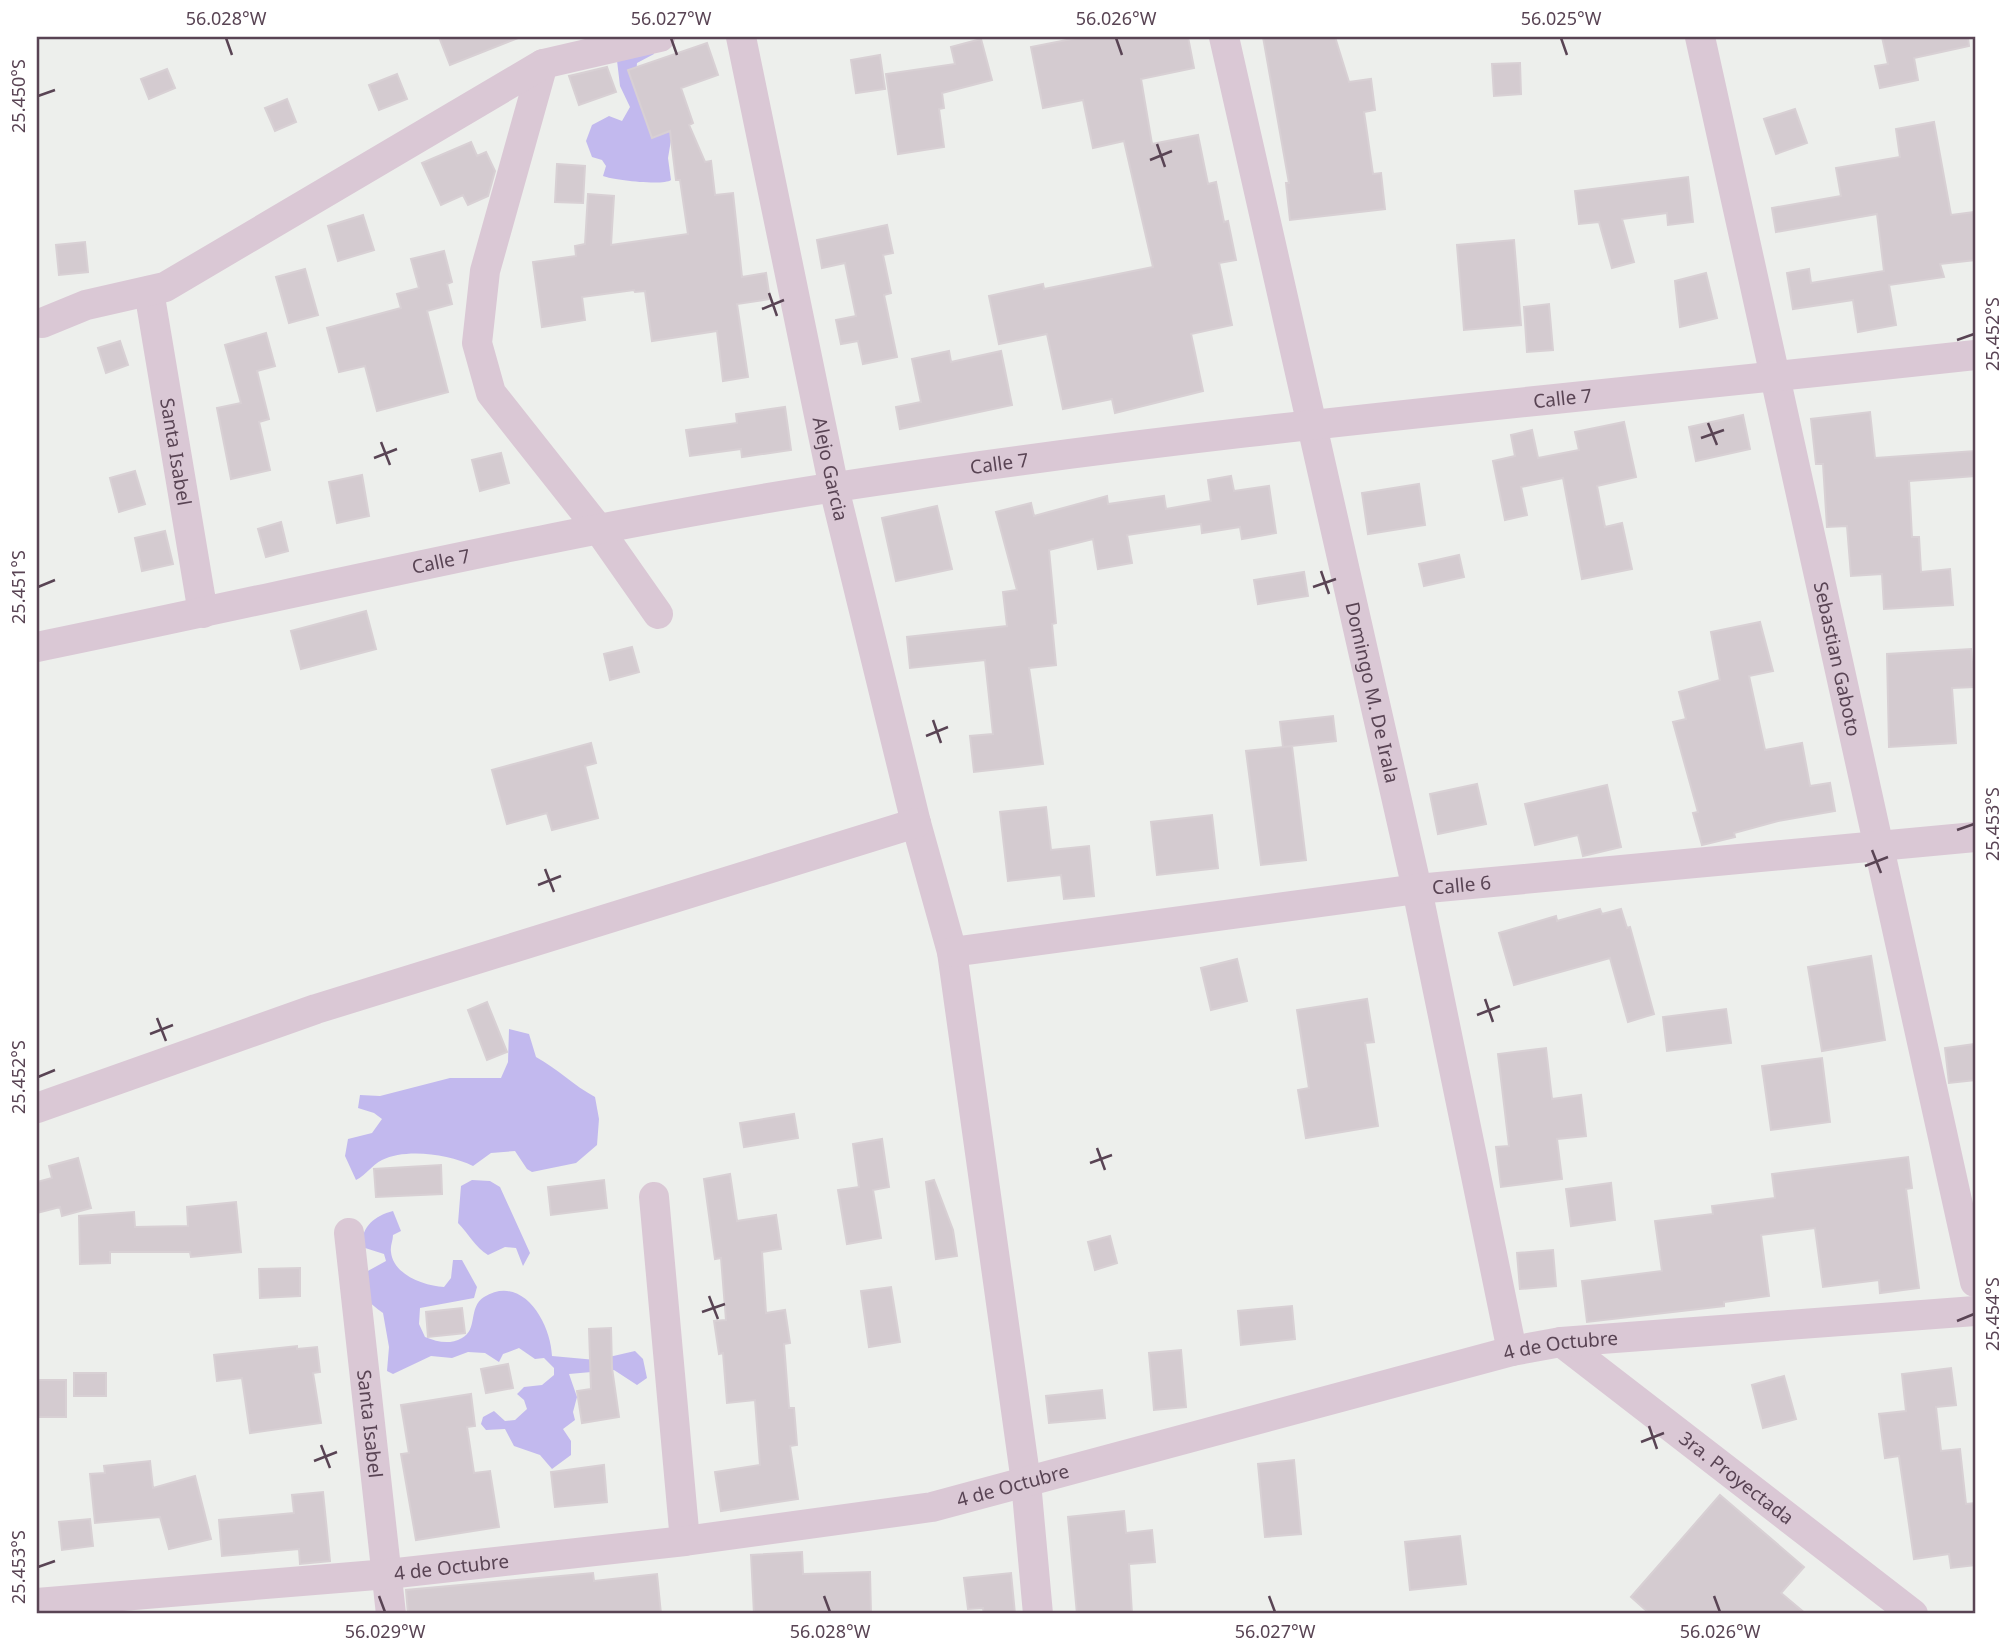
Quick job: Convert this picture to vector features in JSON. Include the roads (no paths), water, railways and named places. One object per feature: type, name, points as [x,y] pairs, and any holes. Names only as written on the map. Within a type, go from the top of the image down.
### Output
[{"type":"street","points":[[42,323],[86,306],[164,287],[543,64],[660,37]]},
{"type":"street","name":"Alejo Garcia","points":[[741,37],[834,488],[916,823],[952,951],[1026,1482],[1038,1614]]},
{"type":"street","name":"Domingo M. De Irala","points":[[1224,37],[1417,889],[1512,1351]]},
{"type":"street","name":"Sebastian Gaboto","points":[[1700,37],[1975,1282]]},
{"type":"street","points":[[543,64],[485,271],[477,343],[491,393],[597,527],[658,614]]},
{"type":"street","name":"Santa Isabel","points":[[149,291],[203,613]]},
{"type":"street","name":"Calle 7","points":[[37,647],[597,527],[834,488],[1312,425],[1975,355]]},
{"type":"street","points":[[37,1108],[316,1009],[916,823]]},
{"type":"street","name":"Calle 6","points":[[952,951],[1417,889],[1880,848],[1975,837]]},
{"type":"street","points":[[653,1196],[685,1541]]},
{"type":"street","name":"Santa Isabel","points":[[349,1233],[391,1614]]},
{"type":"street","name":"4 de Octubre","points":[[37,1603],[388,1574],[685,1541],[932,1507],[1512,1351],[1561,1342],[1975,1311]]},
{"type":"street","name":"3ra. Proyectada","points":[[1561,1342],[1913,1614]]}]
